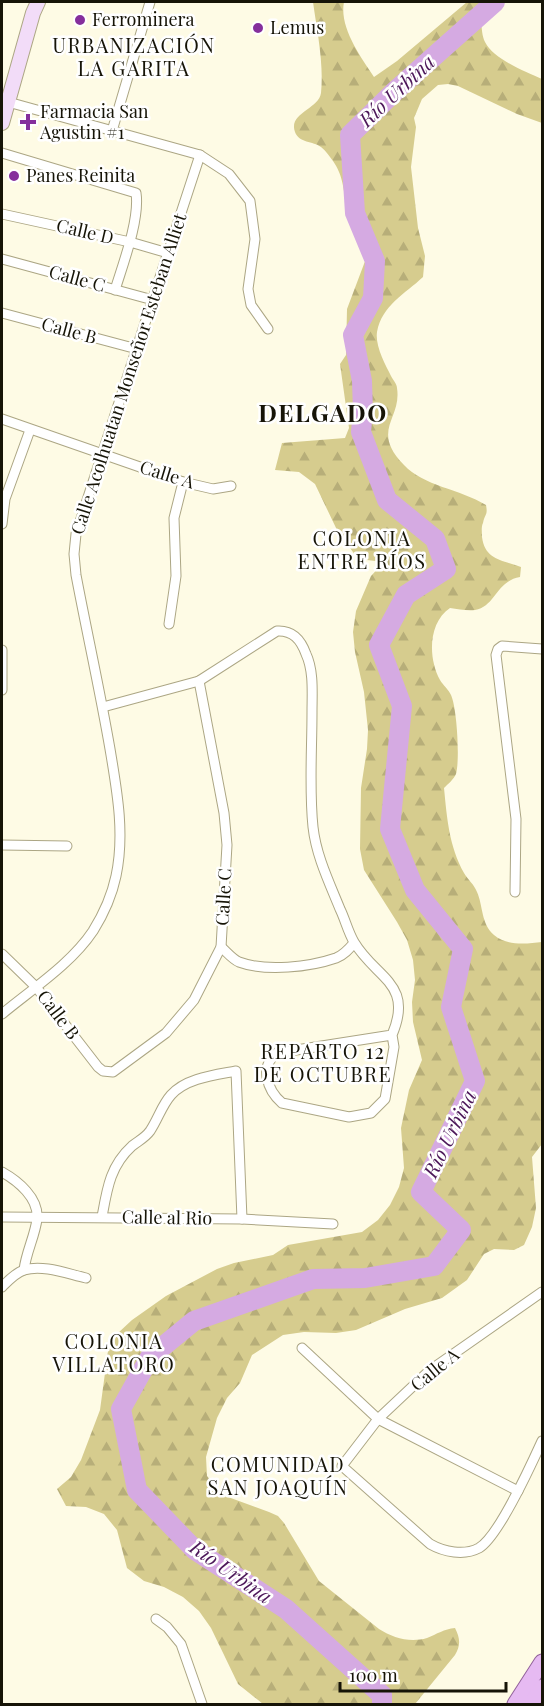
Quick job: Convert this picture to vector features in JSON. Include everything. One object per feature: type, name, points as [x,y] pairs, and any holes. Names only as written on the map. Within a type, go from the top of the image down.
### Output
[{"type":"main road","points":[[2,123],[37,4]]},
{"type":"main road","points":[[514,1704],[543,1662]]},
{"type":"main road","points":[[531,1704],[543,1687]]},
{"type":"street","points":[[112,131],[150,2]]},
{"type":"street","points":[[8,102],[200,155],[229,174],[250,201],[255,239],[248,289],[251,305],[268,329]]},
{"type":"street","points":[[2,153],[136,193],[137,200],[130,242],[116,290]]},
{"type":"street","name":"Calle Acolhuatan Monseñor Esteban Alliet","points":[[2,1014],[70,957],[92,932],[107,903],[116,877],[120,808],[103,707],[76,575],[74,554],[76,534],[200,155]]},
{"type":"street","name":"Calle D","points":[[2,214],[130,242],[168,253]]},
{"type":"street","name":"Calle C","points":[[2,259],[153,300]]},
{"type":"street","name":"Calle B","points":[[2,313],[137,349]]},
{"type":"street","name":"Calle A","points":[[2,419],[183,482],[213,489],[231,486]]},
{"type":"street","points":[[2,524],[5,499],[30,430]]},
{"type":"street","points":[[169,624],[176,576],[174,518],[183,482]]},
{"type":"street","points":[[103,707],[199,681],[277,631],[287,630],[296,636],[308,656],[312,684],[313,829],[321,861],[354,943],[390,983],[398,998],[398,1021],[392,1035],[394,1047],[385,1099],[371,1113],[349,1117],[282,1103],[269,1087],[266,1067],[270,1058],[277,1053],[392,1035]]},
{"type":"street","points":[[516,892],[516,819],[496,655],[502,646],[543,649]]},
{"type":"street","points":[[2,650],[2,690]]},
{"type":"street","name":"Calle C","points":[[113,1072],[166,1033],[181,1017],[195,1000],[221,947],[227,845],[224,813],[199,681]]},
{"type":"street","points":[[2,845],[67,846]]},
{"type":"street","points":[[221,947],[236,961],[254,967],[288,968],[337,957],[347,952],[354,943]]},
{"type":"street","name":"Calle B","points":[[2,954],[36,987],[98,1067],[103,1071],[113,1072]]},
{"type":"street","points":[[102,1217],[112,1171],[118,1161],[149,1132],[170,1096],[187,1083],[236,1071],[242,1219]]},
{"type":"street","points":[[2,1172],[25,1189],[33,1200],[38,1217],[26,1254],[24,1270]]},
{"type":"street","name":"Calle al Rio","points":[[2,1217],[242,1219],[333,1224]]},
{"type":"street","points":[[2,1287],[12,1276],[24,1270],[40,1269],[86,1278]]},
{"type":"street","name":"Calle A","points":[[518,1491],[484,1544],[478,1549],[457,1552],[430,1544],[342,1466],[378,1419],[429,1371],[543,1292]]},
{"type":"street","points":[[302,1348],[378,1419],[518,1491],[543,1441]]},
{"type":"street","points":[[156,1619],[182,1644],[202,1704]]},
{"type":"green space","points":[[313,2],[344,2],[343,12],[348,31],[357,51],[374,77],[397,61],[467,2],[502,2],[481,22],[485,42],[502,59],[542,79],[542,123],[517,114],[458,86],[448,84],[438,85],[422,99],[414,118],[416,127],[411,167],[418,228],[425,256],[423,277],[389,307],[377,332],[381,355],[397,386],[397,399],[388,433],[389,443],[394,453],[404,465],[421,478],[486,505],[482,525],[484,545],[496,558],[521,567],[520,577],[506,583],[482,608],[463,610],[450,608],[443,614],[434,632],[432,652],[436,671],[451,695],[456,722],[458,758],[456,774],[444,788],[455,853],[464,873],[476,889],[484,920],[490,931],[499,939],[511,943],[542,942],[542,1144],[532,1157],[536,1208],[532,1227],[524,1245],[514,1250],[494,1249],[484,1254],[467,1280],[442,1298],[405,1309],[356,1330],[283,1335],[252,1355],[240,1383],[227,1398],[217,1418],[206,1457],[207,1476],[219,1491],[228,1497],[278,1516],[319,1581],[379,1629],[396,1637],[414,1640],[455,1628],[459,1642],[455,1655],[415,1704],[263,1704],[238,1684],[211,1628],[199,1611],[183,1597],[164,1587],[144,1581],[127,1568],[117,1530],[104,1514],[86,1507],[66,1506],[57,1489],[71,1477],[81,1460],[100,1410],[108,1351],[118,1333],[132,1320],[166,1296],[217,1269],[273,1255],[288,1245],[362,1232],[378,1220],[390,1205],[399,1187],[404,1168],[401,1128],[409,1090],[422,1060],[413,1022],[412,1002],[415,980],[413,960],[407,940],[364,870],[360,849],[361,788],[368,730],[353,632],[356,611],[371,576],[384,562],[358,559],[337,530],[315,484],[299,472],[275,470],[282,443],[345,438],[349,428],[340,364],[346,355],[347,309],[367,256],[348,207],[336,166],[321,147],[303,140],[295,132],[296,120],[315,103],[321,93],[321,59]]},
{"type":"waterway","name":"Río Urbina","points":[[382,1704],[382,1695],[286,1609],[195,1550],[137,1490],[121,1409],[150,1357],[194,1321],[313,1279],[365,1278],[434,1266],[461,1230],[421,1192],[475,1081],[451,1007],[463,949],[415,890],[390,829],[402,706],[379,645],[406,595],[446,569],[435,539],[387,500],[361,432],[362,381],[353,335],[373,298],[375,261],[355,213],[350,135],[395,91],[495,2]]},
{"type":"place","name":"Ferrominera","points":[[80,20]]},
{"type":"place","name":"Lemus","points":[[258,28]]},
{"type":"place","name":"Farmacia San Agustin #1","points":[[28,122]]},
{"type":"place","name":"Panes Reinita","points":[[14,176]]},
{"type":"district","name":"URBANIZACIÓN LA GARITA","points":[[134,58]]},
{"type":"district","name":"DELGADO","points":[[323,414]]},
{"type":"district","name":"COLONIA ENTRE RÍOS","points":[[362,550]]},
{"type":"district","name":"REPARTO 12 DE OCTUBRE","points":[[323,1064]]},
{"type":"district","name":"COLONIA VILLATORO","points":[[114,1354]]},
{"type":"district","name":"COMUNIDAD SAN JOAQUÍN","points":[[278,1476]]}]
